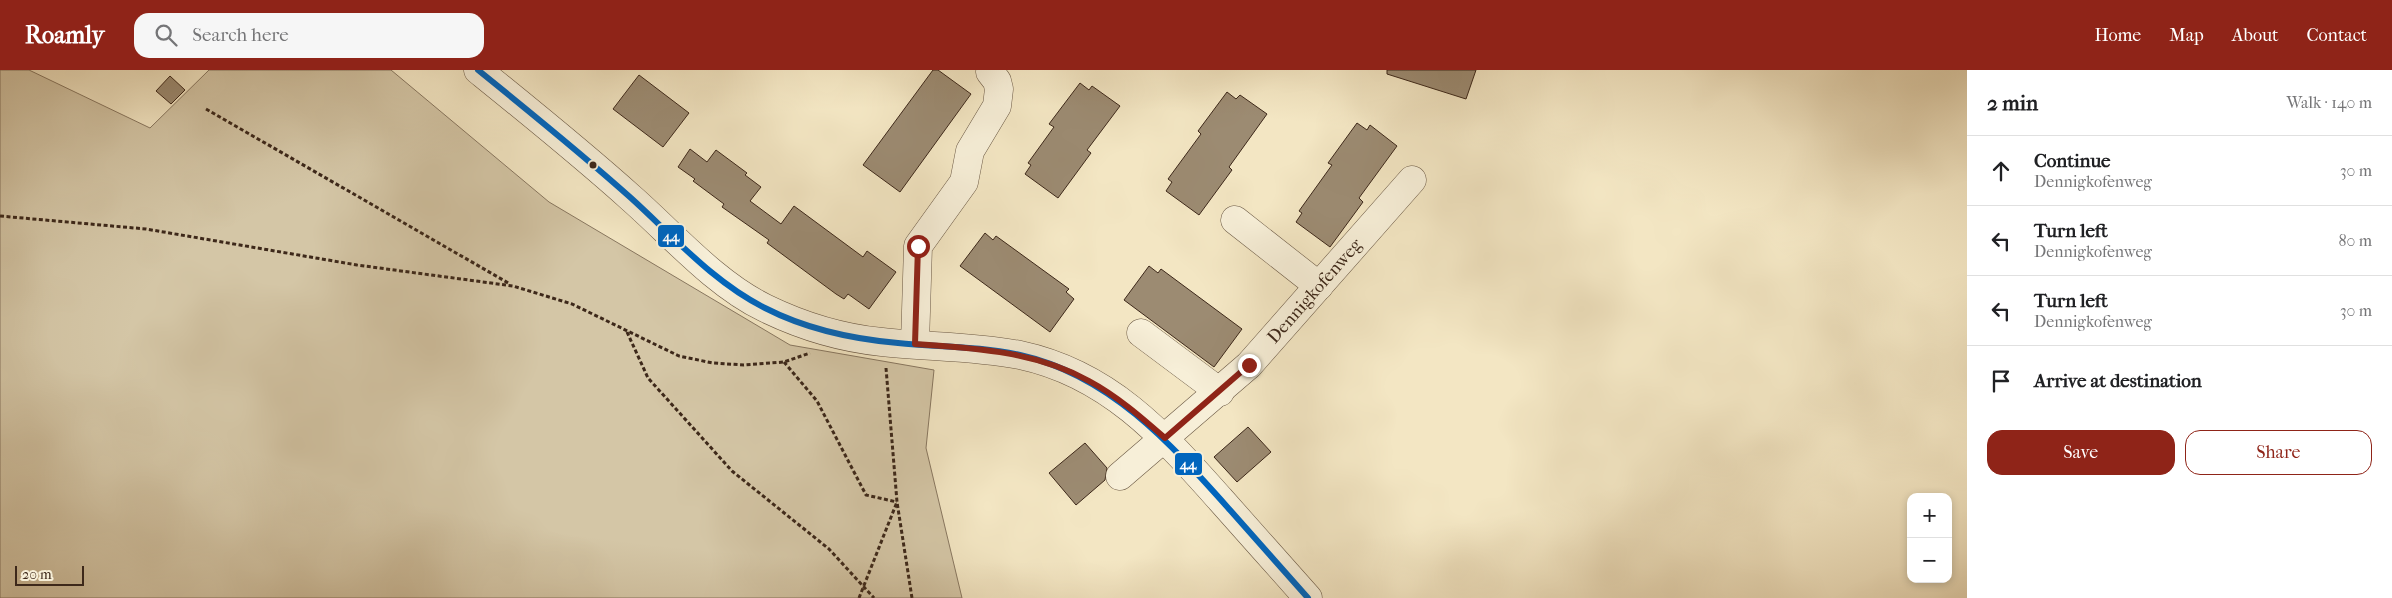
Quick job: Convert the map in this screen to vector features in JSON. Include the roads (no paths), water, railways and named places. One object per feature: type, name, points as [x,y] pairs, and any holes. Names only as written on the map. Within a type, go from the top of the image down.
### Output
[{"type":"street","points":[[478,70],[558,134],[717,275],[748,299],[778,314],[830,333],[883,342],[998,352],[1022,356],[1054,365],[1087,380],[1109,393],[1165,438],[1308,598]]},
{"type":"street","points":[[915,344],[918,246],[964,182],[970,151],[997,106],[999,89],[997,81],[990,72]]},
{"type":"street","name":"Dennigkofenweg","points":[[1120,476],[1220,392],[1249,365],[1412,180]]},
{"type":"street","points":[[1235,220],[1319,286]]},
{"type":"street","points":[[1141,333],[1220,392]]}]
